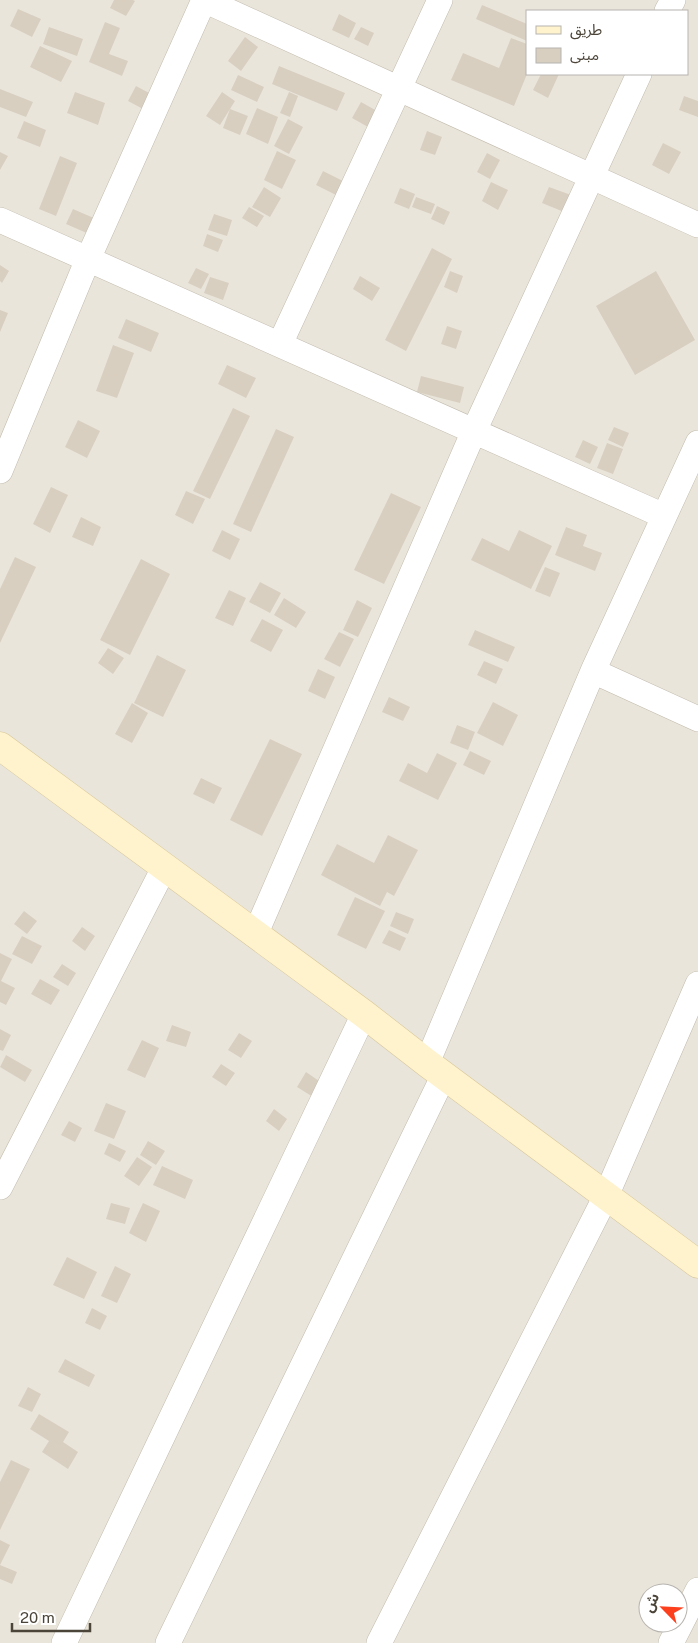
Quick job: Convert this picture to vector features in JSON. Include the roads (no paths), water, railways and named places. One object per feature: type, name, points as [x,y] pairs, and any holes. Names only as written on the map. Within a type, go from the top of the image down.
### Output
[{"type":"street","points":[[0,471],[88,259],[204,0],[698,225]]},
{"type":"street","points":[[280,344],[440,0]]},
{"type":"street","points":[[255,935],[474,431],[639,75]]},
{"type":"street","points":[[0,220],[664,516]]},
{"type":"street","points":[[168,1643],[435,1069],[593,671],[698,443]]},
{"type":"street","points":[[593,671],[698,719]]},
{"type":"street","points":[[0,746],[364,1014],[698,1264]]},
{"type":"street","points":[[0,1187],[164,868]]},
{"type":"street","points":[[379,1643],[606,1196],[698,984]]},
{"type":"street","points":[[64,1643],[364,1014]]},
{"type":"street","points":[[671,1643],[698,1590]]}]
